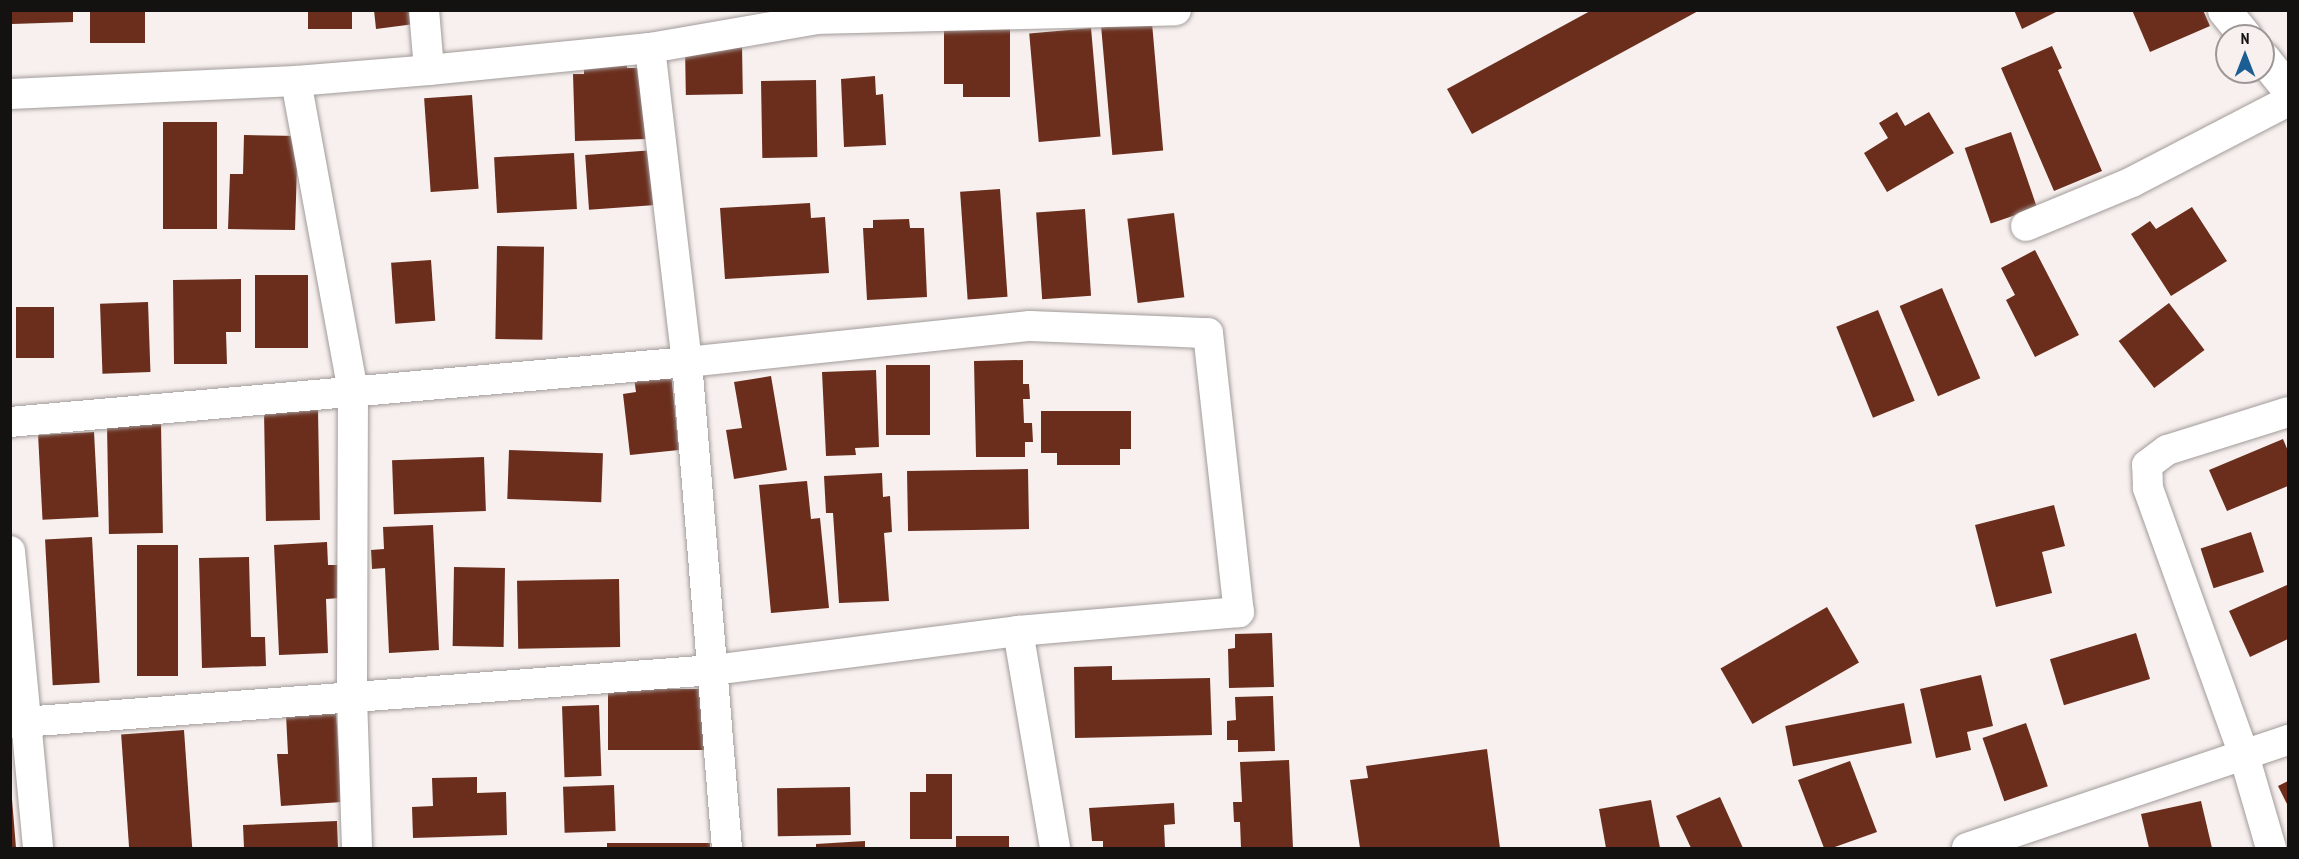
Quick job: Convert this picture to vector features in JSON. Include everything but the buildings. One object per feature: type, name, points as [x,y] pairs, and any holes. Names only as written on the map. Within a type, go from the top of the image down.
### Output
[{"type":"street","points":[[424,10],[429,70]]},
{"type":"street","points":[[10,94],[296,81],[429,70],[650,48],[817,15],[1176,10]]},
{"type":"street","points":[[2224,10],[2235,24]]},
{"type":"street","points":[[650,48],[687,362],[727,849]]},
{"type":"street","points":[[2275,72],[2289,89]]},
{"type":"street","points":[[296,81],[353,393],[352,697],[357,849]]},
{"type":"street","points":[[2026,226],[2132,182],[2289,101]]},
{"type":"street","points":[[10,422],[687,362],[1030,326],[1208,333],[1239,612],[1018,631],[713,670],[20,722]]},
{"type":"street","points":[[2271,849],[2244,755],[2148,488],[2147,465],[2167,450],[2289,412]]},
{"type":"street","points":[[10,551],[20,722],[38,849]]},
{"type":"street","points":[[1018,631],[1055,849]]},
{"type":"street","points":[[1967,849],[1997,844],[2289,740]]}]
